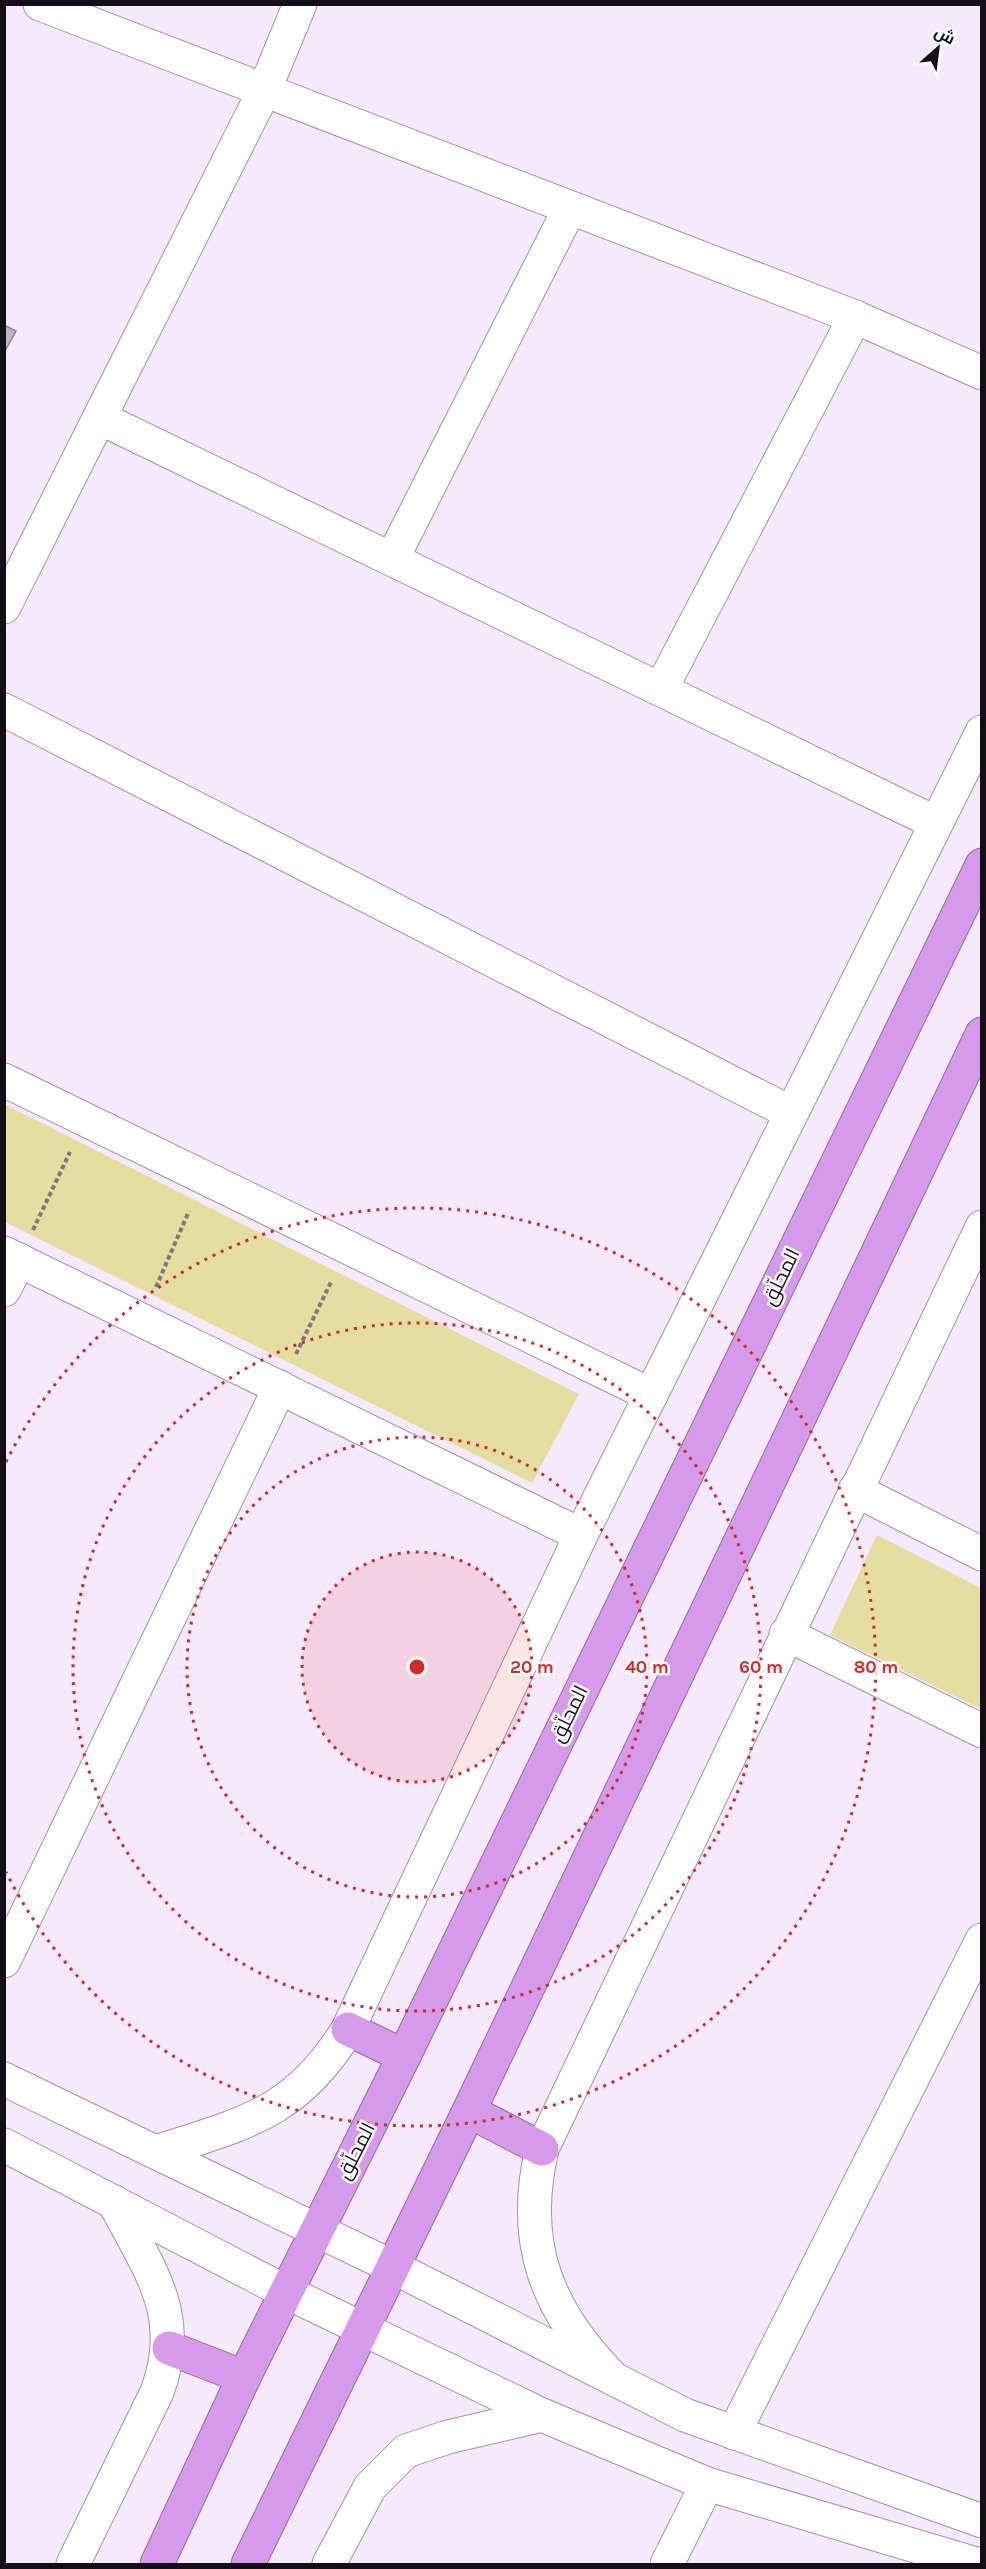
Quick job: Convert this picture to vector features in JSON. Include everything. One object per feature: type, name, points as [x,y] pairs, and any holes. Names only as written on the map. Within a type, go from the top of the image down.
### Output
[{"type":"highway","name":"المحلّق","points":[[157,2565],[244,2377],[404,2056],[981,865]]},
{"type":"highway","points":[[248,2565],[470,2111],[981,1034]]},
{"type":"highway","points":[[348,2029],[404,2056]]},
{"type":"highway","points":[[470,2111],[542,2149]]},
{"type":"highway","points":[[169,2348],[244,2377]]},
{"type":"street","points":[[40,4],[855,317],[981,374]]},
{"type":"street","points":[[4,607],[264,91],[300,4]]},
{"type":"street","points":[[392,559],[570,208]]},
{"type":"street","points":[[661,689],[855,317]]},
{"type":"street","points":[[100,418],[936,823]]},
{"type":"street","points":[[4,710],[791,1113]]},
{"type":"street","points":[[156,2152],[258,2117],[286,2101],[310,2080],[331,2056],[348,2029],[581,1535],[981,732]]},
{"type":"street","points":[[4,1080],[651,1395]]},
{"type":"street","points":[[613,2379],[572,2331],[556,2304],[544,2274],[533,2213],[534,2182],[542,2149],[855,1490],[979,1240]]},
{"type":"street","points":[[4,1290],[12,1257],[581,1535]]},
{"type":"street","points":[[4,1961],[280,1388]]},
{"type":"street","points":[[855,1490],[981,1554]]},
{"type":"street","points":[[786,1634],[981,1731]]},
{"type":"street","points":[[734,2433],[981,1940]]},
{"type":"street","points":[[4,2079],[393,2267],[685,2415],[981,2521]]},
{"type":"street","points":[[4,2145],[286,2292],[542,2415],[707,2484],[976,2565]]},
{"type":"street","points":[[73,2565],[158,2392],[169,2348],[169,2327],[158,2286],[114,2202]]},
{"type":"street","points":[[329,2565],[370,2487],[406,2451],[448,2437],[542,2415]]},
{"type":"street","points":[[667,2565],[707,2484]]},
{"type":"path","points":[[12,1257],[85,1120]]},
{"type":"path","points":[[142,1320],[204,1177]]},
{"type":"path","points":[[280,1388],[347,1247]]},
{"type":"shaded area","points":[[4,1104],[579,1394],[532,1483],[5,1222]]},
{"type":"shaded area","points":[[877,1535],[981,1588],[981,1709],[830,1635]]},
{"type":"building","points":[[4,325],[16,331],[4,353]]}]
